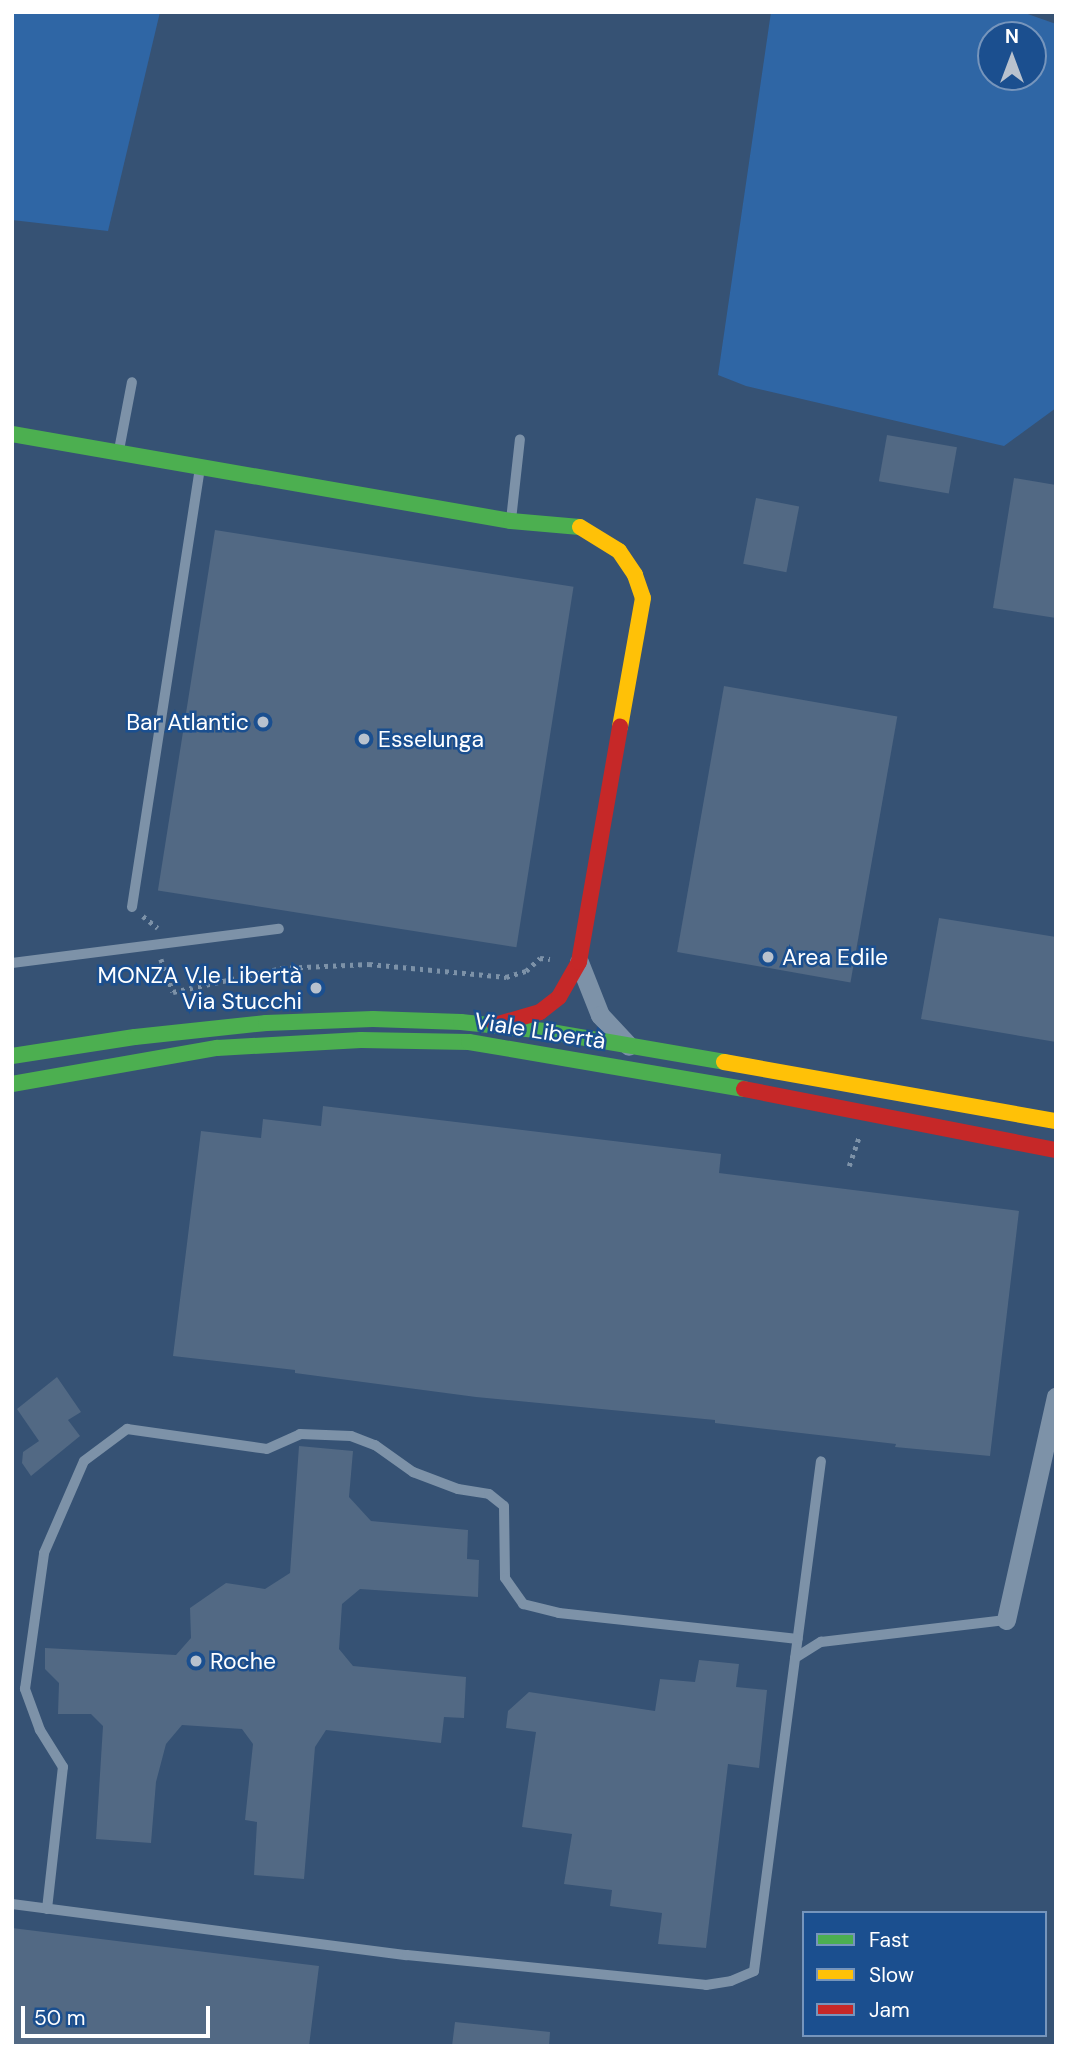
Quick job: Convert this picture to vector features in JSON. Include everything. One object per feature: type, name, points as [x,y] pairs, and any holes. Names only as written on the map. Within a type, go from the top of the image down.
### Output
[{"type":"main road","points":[[12,434],[511,521],[582,527],[619,551],[635,575],[643,598],[579,962],[559,996],[540,1012],[495,1025]]},
{"type":"main road","name":"Viale Libertà","points":[[12,1056],[135,1037],[266,1023],[373,1019],[495,1025],[1056,1121]]},
{"type":"main road","name":"Viale Libertà","points":[[12,1084],[217,1048],[361,1040],[469,1042],[728,1086],[1056,1150]]},
{"type":"street","points":[[579,962],[600,1015],[630,1047]]},
{"type":"street","points":[[1006,1620],[1056,1398]]},
{"type":"lane","points":[[119,452],[132,382]]},
{"type":"lane","points":[[511,521],[520,439]]},
{"type":"lane","points":[[132,907],[201,467]]},
{"type":"lane","points":[[12,963],[279,929]]},
{"type":"lane","points":[[47,1909],[62,1767],[40,1730],[25,1689],[44,1553],[84,1461],[127,1429],[267,1449],[300,1434],[351,1436],[375,1444],[413,1472],[458,1489],[489,1494],[504,1506],[505,1578],[523,1604],[559,1614],[797,1639]]},
{"type":"lane","points":[[12,1904],[407,1955],[706,1985],[732,1981],[754,1971],[821,1461]]},
{"type":"lane","points":[[795,1658],[821,1642],[1006,1620]]},
{"type":"path","points":[[849,1166],[859,1136]]},
{"type":"shaded area","points":[[12,12],[160,12],[108,231],[12,220]]},
{"type":"shaded area","points":[[771,12],[1022,12],[1056,24],[1056,408],[1004,446],[746,386],[718,375]]},
{"type":"building","points":[[887,435],[957,447],[949,494],[879,481]]},
{"type":"building","points":[[1014,478],[1056,485],[1056,618],[993,608]]},
{"type":"building","points":[[756,498],[799,506],[786,572],[743,564]]},
{"type":"building","name":"Esselunga","points":[[215,530],[574,587],[516,947],[158,891]]},
{"type":"building","points":[[724,686],[897,717],[850,982],[677,952]]},
{"type":"building","points":[[939,918],[1056,937],[1056,1042],[921,1019]]},
{"type":"building","points":[[323,1106],[721,1154],[719,1173],[1019,1211],[990,1456],[895,1447],[896,1444],[715,1423],[715,1420],[476,1397],[295,1373],[295,1370],[173,1356],[201,1131],[261,1138],[263,1119],[321,1126]]},
{"type":"building","points":[[57,1377],[81,1412],[68,1420],[80,1436],[31,1476],[22,1463],[23,1452],[39,1441],[17,1409]]},
{"type":"building","name":"Roche","points":[[299,1446],[353,1451],[349,1497],[371,1521],[468,1530],[467,1559],[479,1560],[478,1597],[360,1589],[342,1604],[339,1649],[353,1666],[466,1677],[464,1718],[444,1717],[441,1743],[326,1730],[315,1747],[304,1879],[254,1875],[257,1822],[245,1820],[253,1744],[242,1729],[182,1725],[166,1744],[156,1782],[151,1843],[96,1839],[103,1726],[91,1714],[58,1714],[59,1683],[45,1669],[45,1648],[176,1655],[191,1638],[190,1608],[226,1583],[265,1589],[290,1573]]},
{"type":"building","points":[[699,1660],[739,1664],[736,1687],[767,1690],[759,1768],[728,1764],[706,1948],[658,1944],[662,1913],[610,1906],[612,1890],[564,1884],[572,1834],[522,1827],[536,1732],[506,1728],[508,1711],[529,1692],[655,1711],[660,1679],[695,1682]]},
{"type":"building","points":[[12,1928],[319,1966],[309,2046],[12,2046]]},
{"type":"building","points":[[455,2022],[550,2032],[549,2046],[452,2046]]},
{"type":"traffic: fast","points":[[12,434],[511,521],[580,527]]},
{"type":"traffic: fast","points":[[12,1056],[135,1037],[266,1023],[373,1019],[461,1022],[545,1031],[724,1062]]},
{"type":"traffic: fast","points":[[12,1084],[217,1048],[361,1040],[469,1042],[744,1089]]},
{"type":"traffic: slow","points":[[580,527],[619,551],[635,575],[643,598],[620,727]]},
{"type":"traffic: slow","points":[[724,1062],[1056,1121]]},
{"type":"traffic: jam","points":[[495,1025],[540,1012],[559,997],[579,962],[620,727]]},
{"type":"traffic: jam","points":[[744,1089],[1056,1150]]},
{"type":"place","name":"Bar Atlantic","points":[[263,722]]},
{"type":"place","name":"Esselunga","points":[[364,739]]},
{"type":"place","name":"Area Edile","points":[[768,957]]},
{"type":"place","name":"MONZA V.le Libertà Via Stucchi","points":[[316,988]]},
{"type":"place","name":"Roche","points":[[196,1661]]}]
